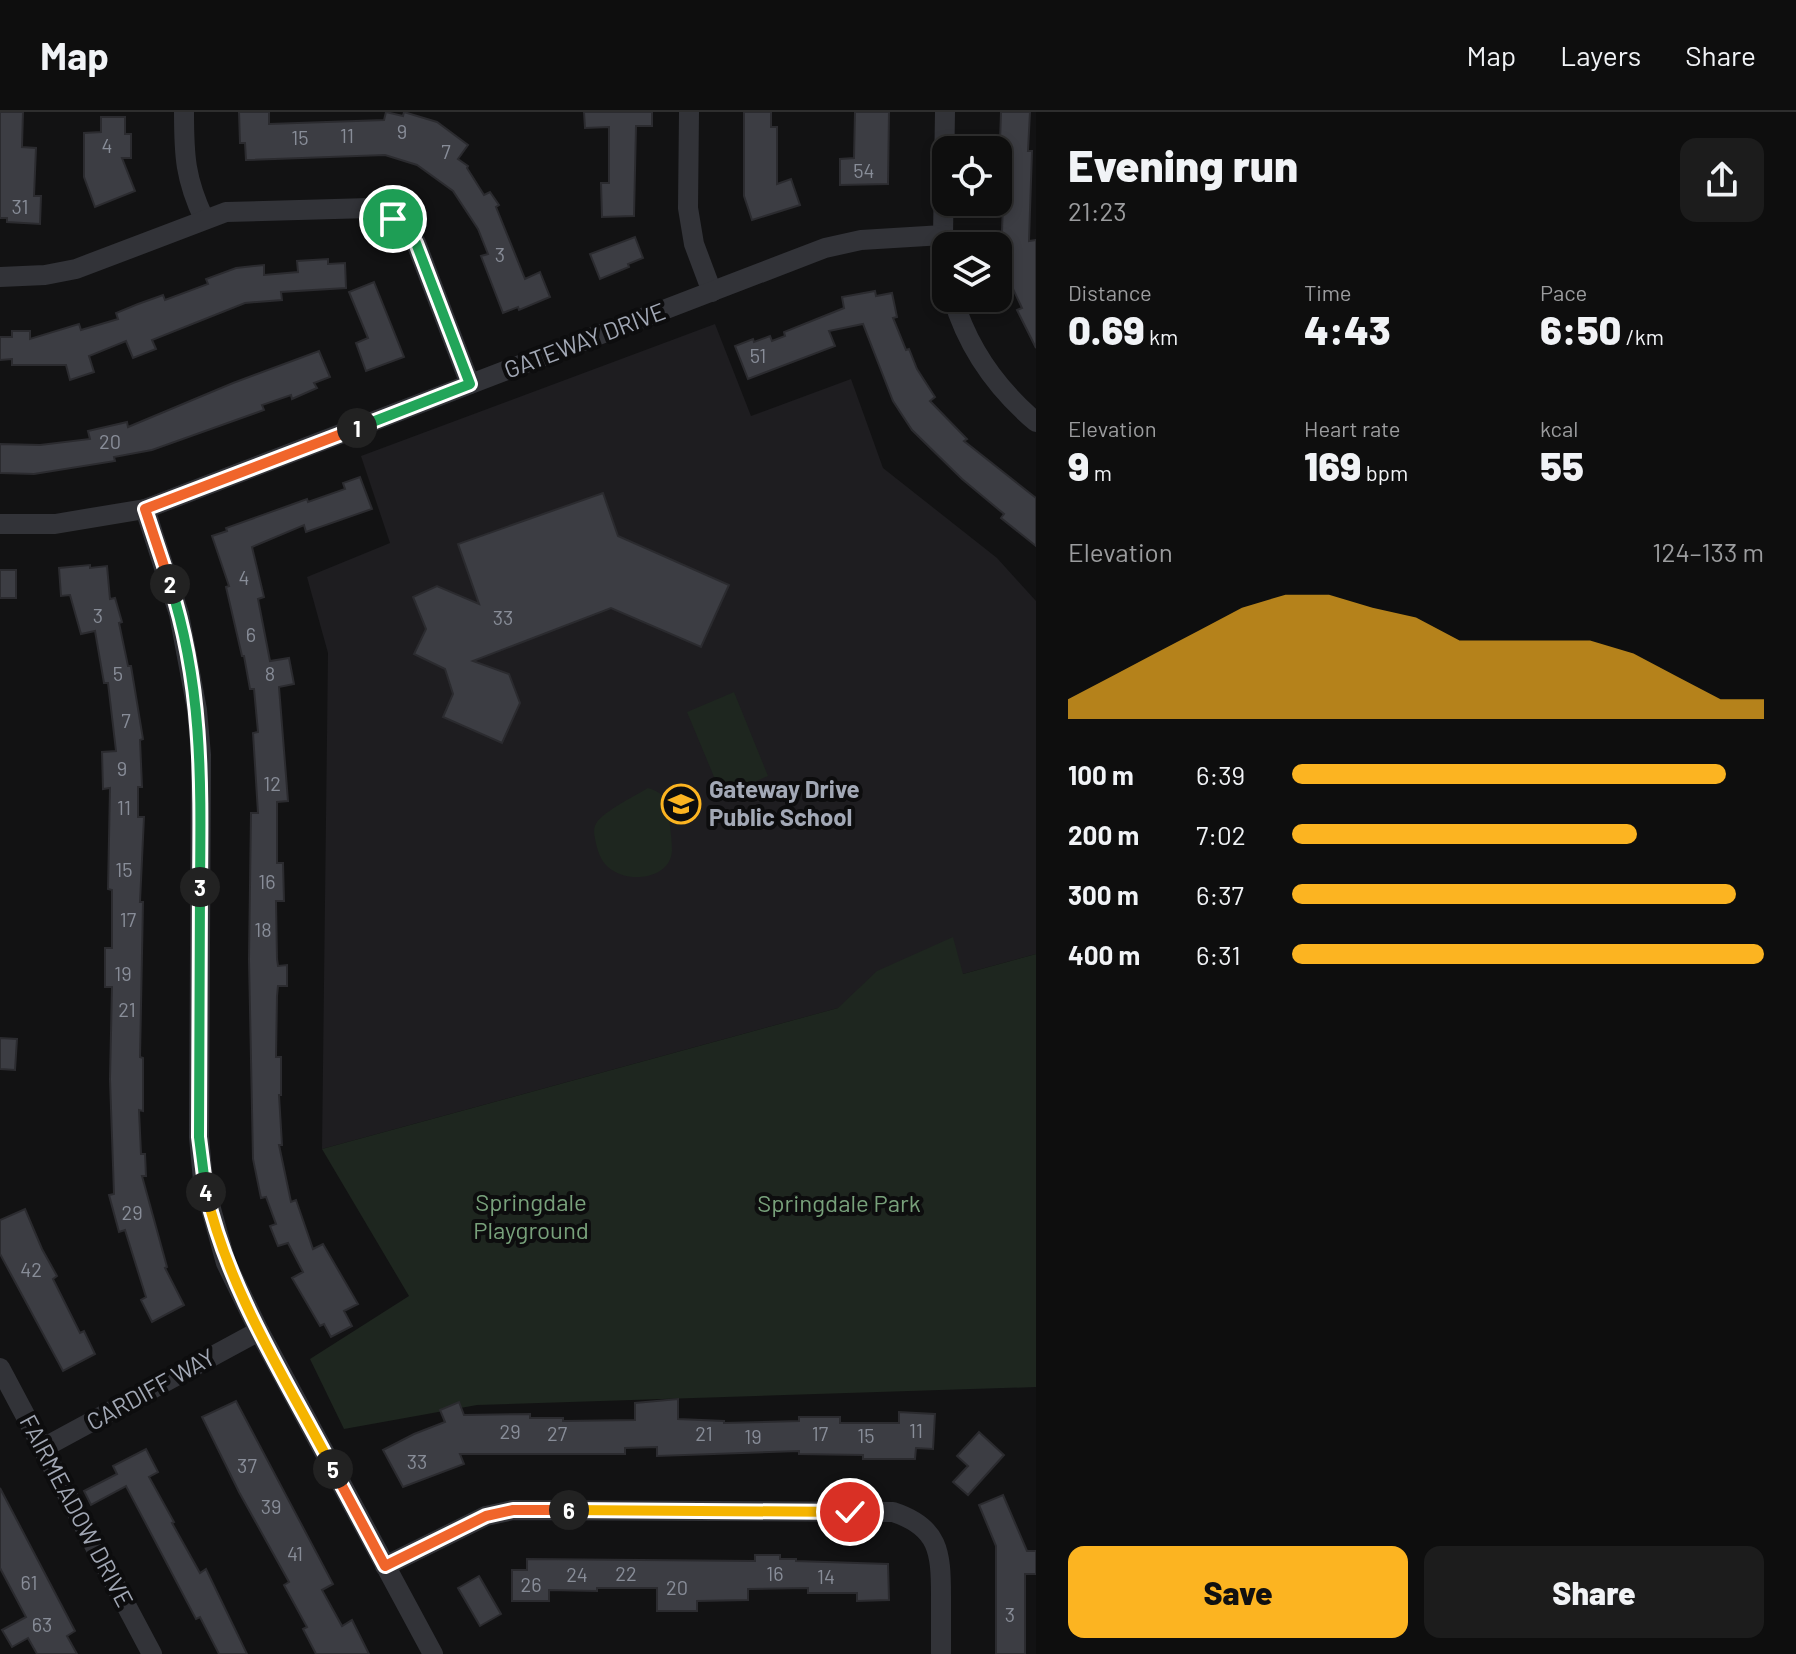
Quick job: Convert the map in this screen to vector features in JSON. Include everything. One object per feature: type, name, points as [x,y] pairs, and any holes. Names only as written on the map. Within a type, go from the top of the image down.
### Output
[{"type":"street","points":[[184,112],[184,154],[189,187],[204,219]]},
{"type":"street","points":[[689,112],[688,208],[694,244],[712,292]]},
{"type":"street","points":[[943,232],[945,112]]},
{"type":"street","points":[[0,277],[45,275],[76,269],[226,212],[370,208],[393,219],[416,243],[470,384]]},
{"type":"street","name":"GATEWAY DRIVE","points":[[0,524],[55,524],[145,509],[825,248],[861,240],[932,236]]},
{"type":"street","points":[[959,312],[978,359],[1009,400],[1036,422]]},
{"type":"street","points":[[145,509],[179,614],[197,710],[201,755],[199,1137],[203,1180],[226,1263],[259,1331],[433,1654]]},
{"type":"street","name":"CARDIFF WAY","points":[[43,1448],[259,1331]]},
{"type":"street","name":"FAIRMEADOW DRIVE","points":[[0,1368],[152,1654]]},
{"type":"street","points":[[385,1566],[486,1516],[513,1510],[893,1512],[913,1519],[929,1533],[938,1550],[941,1570],[941,1654]]},
{"type":"shaded area","name":"Gateway Drive Public School","points":[[715,324],[751,416],[851,379],[883,468],[997,558],[1036,601],[1036,954],[322,1149],[328,653],[307,577],[390,543],[361,456]]},
{"type":"green space","points":[[734,692],[768,776],[722,796],[687,712]]},
{"type":"green space","points":[[648,788],[660,794],[666,802],[672,851],[664,868],[656,873],[625,876],[603,861],[594,828],[607,813]]},
{"type":"green space","name":"Springdale Park","points":[[953,937],[963,974],[1036,954],[1036,1387],[477,1405],[344,1429],[310,1359],[409,1296],[322,1149],[838,1008],[877,971]]},
{"type":"building","points":[[0,112],[23,112],[22,147],[36,148],[34,196],[41,196],[40,224],[7,222],[7,218],[0,218]]},
{"type":"building","points":[[239,112],[269,112],[269,124],[384,120],[386,112],[403,116],[404,112],[437,122],[468,145],[458,159],[468,166],[484,195],[490,192],[499,205],[496,207],[525,279],[540,272],[550,297],[503,313],[481,256],[488,254],[478,229],[453,191],[417,165],[385,155],[246,160],[245,143],[240,143]]},
{"type":"building","points":[[584,112],[652,112],[652,126],[636,126],[634,216],[602,217],[601,183],[609,183],[609,127],[585,128]]},
{"type":"building","points":[[744,112],[771,112],[771,127],[777,127],[777,184],[791,179],[800,205],[752,220],[744,196]]},
{"type":"building","points":[[855,112],[889,112],[888,184],[840,185],[840,159],[854,158]]},
{"type":"building","points":[[1001,112],[1030,112],[1029,241],[1036,240],[1036,348],[1017,310],[1022,308],[1012,287],[1012,232],[1002,232],[1003,216],[1012,216],[1012,136],[1000,136]]},
{"type":"building","points":[[101,117],[125,117],[125,134],[131,134],[131,158],[122,158],[135,191],[95,207],[84,177],[84,133],[101,132]]},
{"type":"building","points":[[635,237],[643,258],[600,279],[590,254]]},
{"type":"building","points":[[328,259],[328,264],[345,263],[346,288],[281,292],[282,300],[245,303],[152,340],[156,349],[133,358],[126,341],[89,356],[94,372],[70,380],[66,365],[12,365],[12,359],[0,360],[0,337],[12,337],[12,331],[30,331],[30,339],[79,324],[81,330],[118,319],[116,313],[138,304],[163,295],[165,300],[208,284],[206,279],[236,268],[264,265],[264,275],[298,272],[297,261]]},
{"type":"building","points":[[374,282],[404,357],[366,371],[356,343],[368,338],[349,292]]},
{"type":"building","points":[[875,291],[876,296],[892,293],[897,317],[893,318],[906,350],[909,349],[917,369],[935,397],[930,401],[967,439],[964,441],[1036,498],[1036,546],[1001,518],[1004,514],[962,479],[912,430],[893,401],[863,324],[829,331],[835,346],[748,379],[735,346],[753,339],[754,342],[770,336],[772,341],[785,336],[784,332],[844,308],[842,297]]},
{"type":"building","points":[[319,351],[330,377],[314,383],[317,388],[292,399],[291,395],[262,405],[264,410],[152,450],[114,457],[115,461],[34,474],[0,473],[0,444],[40,445],[90,439],[88,431],[127,422],[128,427]]},
{"type":"building","points":[[360,477],[372,509],[306,532],[304,525],[252,547],[264,597],[258,599],[270,661],[289,658],[294,684],[279,687],[288,801],[277,802],[277,863],[283,863],[284,901],[276,901],[277,959],[278,966],[287,965],[287,986],[278,986],[277,996],[276,1057],[281,1057],[279,1095],[282,1145],[279,1145],[291,1202],[296,1200],[313,1249],[323,1244],[358,1304],[344,1311],[352,1326],[331,1337],[324,1324],[320,1326],[292,1278],[303,1272],[288,1243],[278,1246],[270,1226],[276,1224],[266,1197],[261,1198],[253,1159],[249,959],[251,813],[258,813],[253,733],[258,732],[254,689],[250,689],[226,587],[229,586],[212,536],[307,499],[308,502],[345,489],[343,483]]},
{"type":"building","points":[[603,493],[618,536],[729,585],[701,647],[611,608],[473,661],[509,674],[520,703],[502,743],[443,717],[453,694],[445,669],[414,654],[426,629],[413,597],[437,586],[479,604],[458,544]]},
{"type":"building","points":[[90,565],[90,568],[107,566],[110,599],[115,598],[122,622],[119,623],[128,666],[131,666],[143,739],[140,740],[142,787],[138,787],[138,817],[144,817],[140,902],[143,902],[140,1057],[143,1058],[143,1111],[139,1110],[141,1154],[145,1154],[146,1176],[142,1176],[165,1268],[184,1305],[152,1322],[141,1300],[146,1297],[125,1230],[119,1232],[109,1195],[114,1194],[110,1079],[112,987],[105,987],[105,948],[112,948],[112,890],[108,889],[110,788],[103,789],[102,752],[116,751],[108,683],[104,683],[95,631],[81,634],[70,595],[61,596],[59,568]]},
{"type":"building","points":[[0,570],[16,570],[16,598],[0,598]]},
{"type":"building","points":[[0,1038],[17,1039],[15,1070],[0,1069]]},
{"type":"building","points":[[25,1209],[57,1276],[53,1279],[80,1333],[84,1331],[95,1354],[63,1371],[0,1254],[0,1220]]},
{"type":"building","points":[[678,1399],[678,1419],[724,1423],[840,1417],[840,1423],[899,1423],[899,1412],[935,1414],[933,1449],[916,1448],[915,1459],[863,1459],[863,1455],[799,1454],[799,1451],[657,1456],[657,1447],[625,1448],[625,1454],[460,1454],[464,1464],[403,1487],[383,1450],[445,1422],[440,1410],[459,1402],[464,1415],[530,1414],[530,1418],[563,1418],[563,1421],[635,1420],[635,1403]]},
{"type":"building","points":[[236,1401],[333,1584],[322,1590],[342,1626],[352,1620],[369,1654],[316,1654],[303,1629],[307,1627],[284,1585],[289,1582],[202,1417]]},
{"type":"building","points":[[979,1432],[1004,1455],[968,1495],[953,1482],[968,1466],[957,1456]]},
{"type":"building","points":[[146,1449],[158,1472],[149,1477],[200,1573],[206,1569],[247,1654],[219,1654],[200,1617],[196,1619],[126,1486],[91,1505],[84,1491],[117,1474],[113,1466]]},
{"type":"building","points":[[0,1488],[75,1631],[67,1636],[77,1654],[37,1654],[28,1638],[12,1647],[2,1630],[26,1617],[0,1568]]},
{"type":"building","points":[[1003,1495],[1027,1551],[1036,1551],[1036,1574],[1025,1574],[1025,1654],[996,1654],[996,1546],[979,1505]]},
{"type":"building","points":[[755,1555],[780,1555],[780,1559],[796,1561],[888,1564],[889,1600],[857,1601],[857,1593],[808,1593],[808,1588],[748,1589],[748,1600],[697,1601],[697,1611],[657,1611],[657,1588],[597,1588],[597,1591],[549,1590],[549,1601],[512,1601],[512,1570],[527,1570],[527,1559],[755,1561]]},
{"type":"building","points":[[479,1576],[501,1614],[480,1626],[458,1588]]},
{"type":"place","name":"Gateway Drive Public School","points":[[681,804]]},
{"type":"route","points":[[393,219],[416,243],[470,384],[145,509],[179,614],[197,710],[201,755],[199,1137],[203,1180],[226,1263],[385,1566],[486,1516],[513,1510],[850,1512]]},
{"type":"park label","name":"Springdale Playground","points":[[531,1217]]}]
